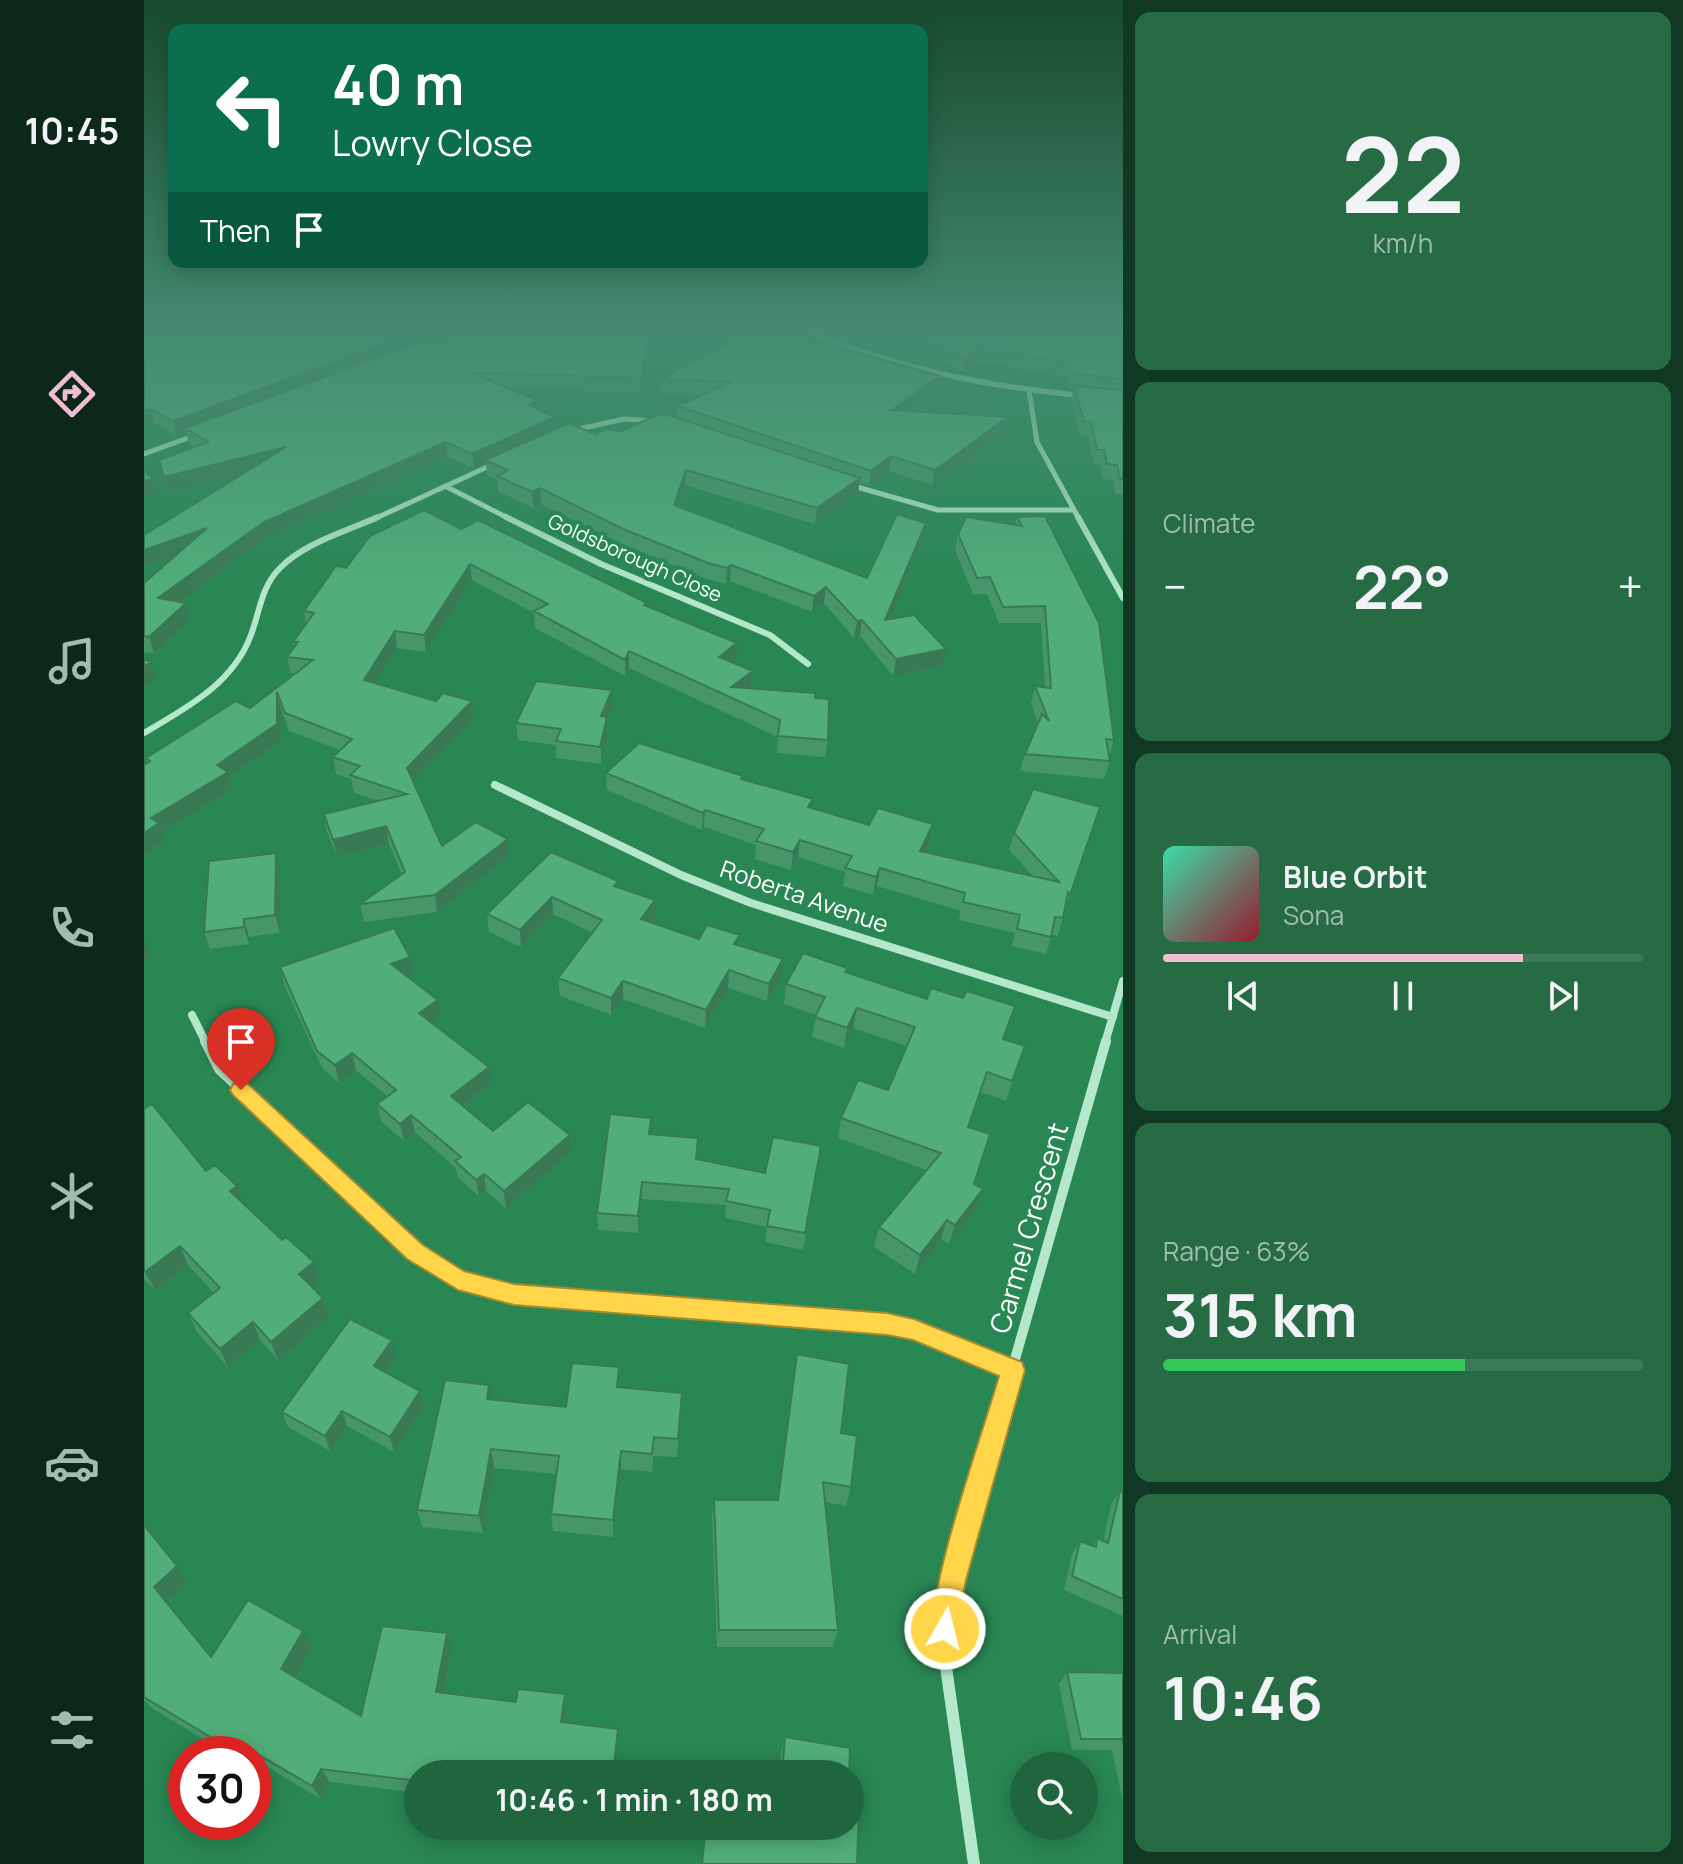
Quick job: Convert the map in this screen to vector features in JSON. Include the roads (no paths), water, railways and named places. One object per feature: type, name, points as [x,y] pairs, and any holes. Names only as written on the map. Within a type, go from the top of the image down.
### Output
[{"type":"street","points":[[560,435],[599,422],[624,419],[661,423]]},
{"type":"street","points":[[1033,419],[1037,442],[1123,598]]},
{"type":"street","points":[[144,454],[200,433]]},
{"type":"street","points":[[144,733],[202,696],[230,671],[245,651],[262,588],[273,571],[319,541],[502,460]]},
{"type":"street","points":[[839,482],[938,510],[1074,510]]},
{"type":"street","name":"Goldsborough Close","points":[[445,486],[601,564],[770,635],[808,664]]},
{"type":"street","name":"Roberta Avenue","points":[[495,785],[681,875],[751,903],[1113,1017]]},
{"type":"street","name":"Carmel Crescent","points":[[974,1864],[945,1660],[945,1629],[952,1580],[1123,981]]},
{"type":"street","points":[[192,1015],[219,1069],[415,1252],[458,1279],[514,1294],[887,1324],[914,1330],[1013,1370]]}]
